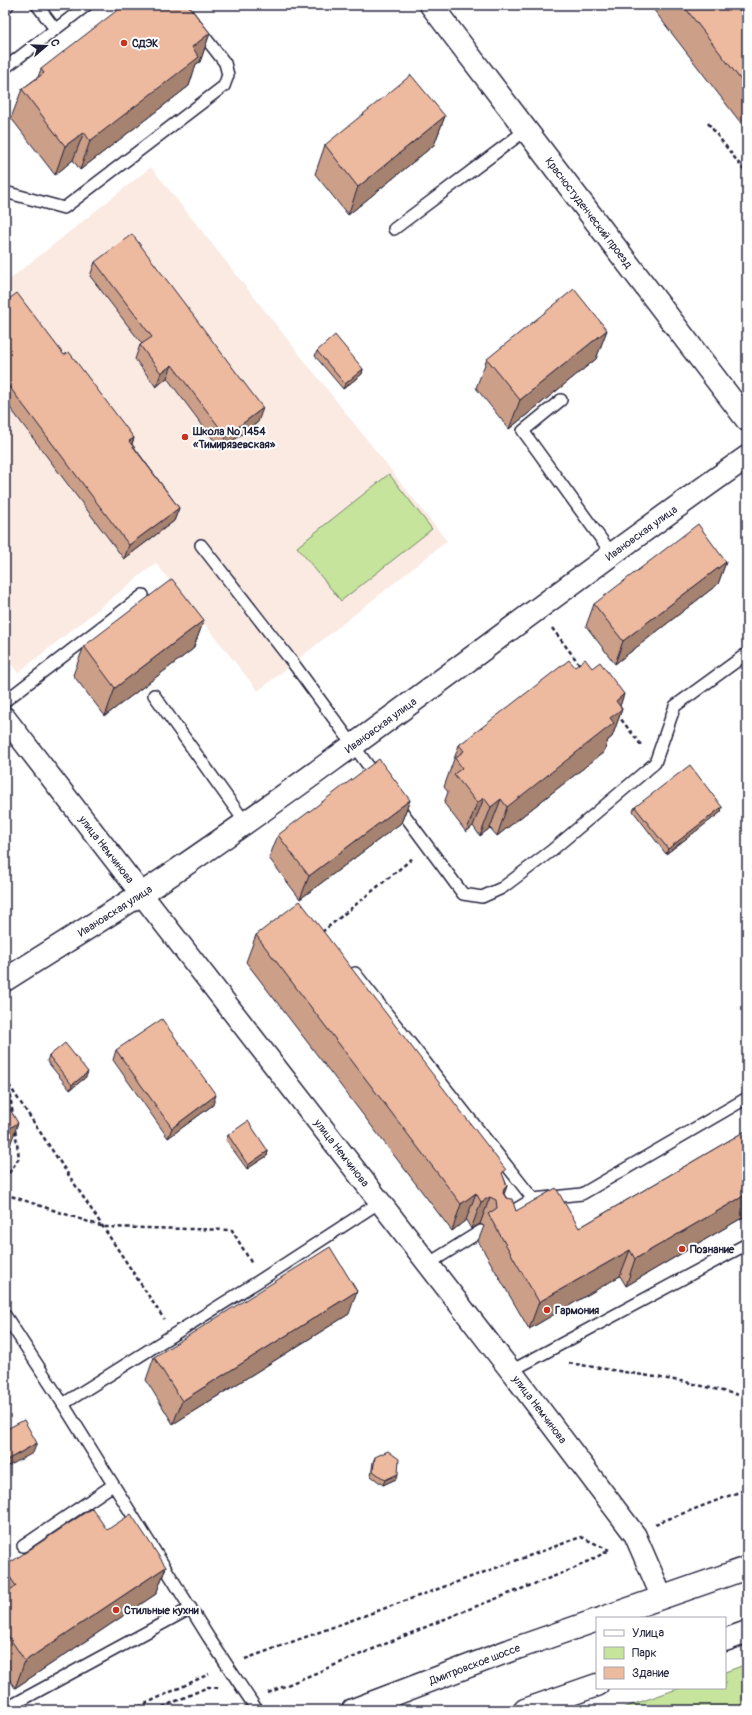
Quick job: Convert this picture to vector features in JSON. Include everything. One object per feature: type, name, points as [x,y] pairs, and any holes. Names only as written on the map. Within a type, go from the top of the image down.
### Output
[{"type":"street","name":"Красностуденческий проезд","points":[[439,8],[526,130],[747,420]]},
{"type":"street","name":"Ивановская улица","points":[[5,980],[142,893],[245,822],[353,745],[612,554],[747,457]]},
{"type":"street","name":"улица Немчинова","points":[[5,718],[511,1371],[635,1535],[662,1597]]},
{"type":"street","points":[[606,1617],[747,1568]]},
{"type":"street","name":"Дмитровское шоссе","points":[[353,1710],[511,1650],[596,1620]]},
{"type":"street","points":[[726,1640],[747,1632]]},
{"type":"street","points":[[525,1710],[596,1685]]},
{"type":"lane","points":[[5,8],[8,5]]},
{"type":"lane","points":[[37,5],[56,29]]},
{"type":"lane","points":[[5,68],[87,5]]},
{"type":"lane","points":[[5,192],[64,208],[224,86],[228,75],[225,63],[180,5]]},
{"type":"lane","points":[[394,229],[526,130]]},
{"type":"lane","points":[[561,400],[523,431],[612,554]]},
{"type":"lane","points":[[201,545],[293,663],[463,894],[482,897],[502,888],[551,851],[655,763],[675,706],[745,655],[747,656]]},
{"type":"lane","points":[[5,701],[143,595]]},
{"type":"lane","points":[[154,695],[245,822]]},
{"type":"lane","points":[[346,963],[533,1199]]},
{"type":"lane","points":[[500,1219],[533,1199],[582,1194],[747,1098]]},
{"type":"lane","points":[[63,1404],[262,1279],[380,1202]]},
{"type":"lane","points":[[428,1264],[481,1231]]},
{"type":"lane","points":[[511,1371],[747,1244]]},
{"type":"lane","points":[[5,1315],[257,1710]]},
{"type":"lane","points":[[23,1546],[113,1485]]},
{"type":"lane","points":[[5,1709],[191,1608]]},
{"type":"path","points":[[708,123],[747,174]]},
{"type":"path","points":[[537,609],[584,670]]},
{"type":"path","points":[[617,714],[655,763]]},
{"type":"path","points":[[322,932],[428,846]]},
{"type":"path","points":[[5,1079],[174,1334]]},
{"type":"path","points":[[5,1179],[19,1158],[9,1086]]},
{"type":"path","points":[[5,1194],[104,1227],[232,1230],[262,1279]]},
{"type":"path","points":[[536,1357],[686,1382],[747,1397]]},
{"type":"path","points":[[649,1527],[747,1489]]},
{"type":"path","points":[[132,1710],[227,1665],[581,1537],[609,1550],[574,1569],[464,1611],[264,1694],[208,1687],[156,1710]]},
{"type":"shaded area","name":"Школа № 1454 «Тимирязевская»","points":[[151,167],[447,541],[258,691],[156,563],[18,673],[5,656],[5,283]]},
{"type":"green space","points":[[389,474],[432,529],[341,601],[297,547]]},
{"type":"green space","points":[[747,1664],[747,1710],[617,1710],[677,1689],[726,1689],[726,1672]]},
{"type":"building","points":[[124,5],[188,5],[210,33],[192,47],[199,57],[90,141],[84,132],[65,146],[22,89],[44,73],[41,69]]},
{"type":"building","points":[[683,5],[743,5],[747,11],[747,88]]},
{"type":"building","points":[[411,75],[445,116],[358,187],[325,145]]},
{"type":"building","points":[[132,234],[263,408],[226,436],[172,365],[161,373],[145,352],[140,345],[152,337],[95,262]]},
{"type":"building","points":[[574,289],[607,330],[520,400],[487,359]]},
{"type":"building","points":[[17,293],[64,355],[69,352],[134,438],[129,441],[179,508],[129,545],[5,381],[5,302]]},
{"type":"building","points":[[335,335],[363,369],[345,384],[317,351]]},
{"type":"building","points":[[698,524],[726,562],[623,641],[594,604]]},
{"type":"building","points":[[172,579],[204,620],[115,688],[84,646]]},
{"type":"building","points":[[585,659],[592,668],[600,662],[624,694],[616,701],[622,709],[610,718],[614,723],[507,807],[501,799],[491,807],[484,798],[477,803],[454,774],[462,768],[455,758],[464,751],[459,745],[569,660],[575,667]]},
{"type":"building","points":[[379,759],[410,800],[309,876],[278,835]]},
{"type":"building","points":[[690,765],[722,807],[668,849],[635,807]]},
{"type":"building","points":[[300,901],[506,1170],[502,1173],[507,1186],[503,1193],[506,1198],[512,1199],[516,1211],[556,1188],[579,1228],[747,1130],[747,1194],[635,1259],[630,1250],[539,1302],[488,1214],[497,1208],[496,1200],[490,1197],[481,1202],[476,1193],[461,1204],[256,935]]},
{"type":"building","points":[[162,1019],[216,1095],[172,1128],[116,1050]]},
{"type":"building","points":[[65,1043],[88,1072],[72,1085],[49,1056]]},
{"type":"building","points":[[5,1101],[18,1123],[5,1131]]},
{"type":"building","points":[[248,1121],[268,1151],[248,1165],[228,1135]]},
{"type":"building","points":[[330,1247],[357,1291],[182,1401],[154,1357]]},
{"type":"building","points":[[24,1420],[37,1443],[5,1461],[5,1430]]},
{"type":"building","points":[[388,1451],[399,1459],[398,1474],[385,1480],[373,1471],[375,1457]]},
{"type":"building","points":[[92,1508],[107,1530],[131,1514],[166,1567],[25,1661],[5,1631],[5,1593],[16,1586],[5,1570],[5,1566]]},
{"type":"place","name":"СДЭК","points":[[124,43]]},
{"type":"place","name":"Школа № 1454 «Тимирязевская»","points":[[185,437]]},
{"type":"place","name":"Познание","points":[[682,1249]]},
{"type":"place","name":"Гармония","points":[[547,1310]]},
{"type":"place","name":"Стильные кухни","points":[[116,1610]]}]
